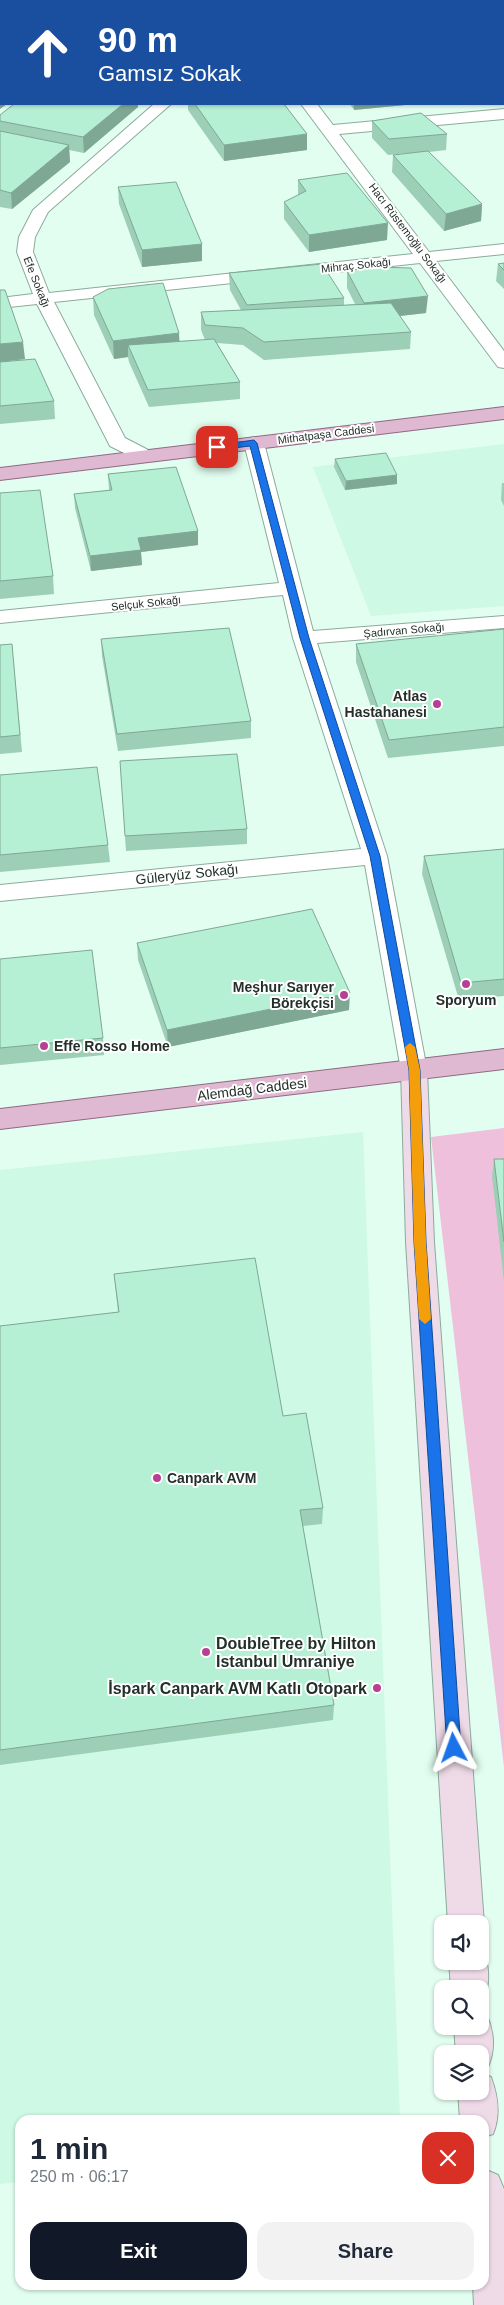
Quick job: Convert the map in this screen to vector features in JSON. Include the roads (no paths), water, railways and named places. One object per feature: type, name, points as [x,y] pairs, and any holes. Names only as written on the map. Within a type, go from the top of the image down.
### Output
[{"type":"main road","name":"Mithatpaşa Caddesi","points":[[0,474],[504,413]]},
{"type":"main road","name":"Alemdağ Caddesi","points":[[0,1119],[504,1059]]},
{"type":"street","name":"Efe Sokağı","points":[[145,456],[117,442],[42,299],[25,252],[27,237],[32,223],[41,210],[162,105]]},
{"type":"street","name":"Hacı Rüstemoğlu Sokağı","points":[[310,105],[331,130],[504,363]]},
{"type":"street","points":[[331,130],[504,114]]},
{"type":"street","name":"Mihraç Sokağı","points":[[0,302],[504,249]]},
{"type":"street","points":[[254,443],[304,638],[375,856],[414,1070],[420,1242],[465,1915]]},
{"type":"street","name":"Selçuk Sokağı","points":[[0,617],[291,588]]},
{"type":"street","name":"Şadırvan Sokağı","points":[[304,638],[504,622]]},
{"type":"street","name":"Güleryüz Sokağı","points":[[0,892],[375,856]]},
{"type":"street","points":[[478,2100],[479,2115]]},
{"type":"street","points":[[489,2242],[495,2305]]},
{"type":"place","name":"Atlas Hastahanesi","points":[[437,704]]},
{"type":"place","name":"Sporyum","points":[[466,984]]},
{"type":"place","name":"Meşhur Sarıyer Börekçisi","points":[[344,995]]},
{"type":"place","name":"Effe Rosso Home","points":[[44,1046]]},
{"type":"place","name":"Canpark AVM","points":[[157,1478]]},
{"type":"place","name":"DoubleTree by Hilton Istanbul Umraniye","points":[[206,1652]]},
{"type":"place","name":"İspark Canpark AVM Katlı Otopark","points":[[377,1688]]}]
